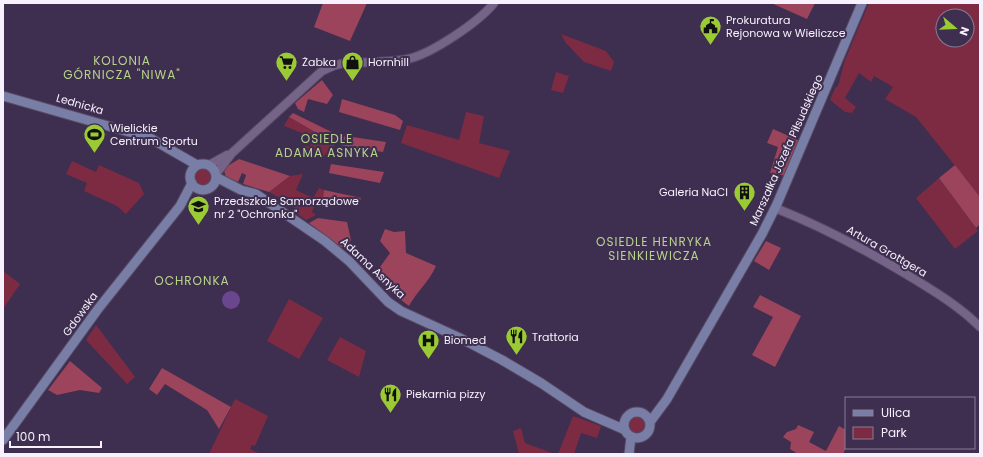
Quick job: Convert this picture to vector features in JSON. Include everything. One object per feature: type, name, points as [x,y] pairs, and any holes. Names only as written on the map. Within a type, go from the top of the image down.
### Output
[{"type":"main road","name":"Marszałka Józefa Piłsudskiego","points":[[650,422],[663,405],[760,239],[775,208],[862,3]]},
{"type":"main road","name":"Lednicka","points":[[3,96],[150,138],[197,165]]},
{"type":"main road","name":"Lednicka","points":[[170,150],[190,173]]},
{"type":"main road","points":[[197,165],[209,165],[216,175],[213,186],[207,190],[199,190],[192,184],[190,173],[197,165]]},
{"type":"main road","name":"Adama Asnyka","points":[[216,175],[270,203],[332,246],[349,261],[381,296],[394,307],[502,360],[592,416],[624,429]]},
{"type":"main road","name":"Gdowska","points":[[3,440],[116,285],[180,206],[192,184]]},
{"type":"main road","name":"Adama Asnyka","points":[[213,186],[245,191]]},
{"type":"main road","name":"Gdowska","points":[[180,206],[199,190]]},
{"type":"main road","name":"Marszałka Józefa Piłsudskiego","points":[[643,413],[652,410],[674,384]]},
{"type":"main road","name":"Adama Asnyka","points":[[575,406],[602,416],[625,419]]},
{"type":"main road","points":[[629,454],[635,438],[649,430],[650,422],[643,413],[633,412],[625,419],[624,429],[635,438]]},
{"type":"main road","points":[[634,454],[635,438]]},
{"type":"street","points":[[216,175],[232,153],[322,71],[344,63],[411,58],[470,26],[485,14],[494,3]]},
{"type":"street","points":[[209,165],[232,153]]},
{"type":"street","name":"Artura Grottgera","points":[[775,208],[866,250],[951,302],[980,327]]},
{"type":"green space","points":[[869,3],[980,3],[980,197],[916,117],[885,99],[893,87],[874,76],[871,82],[859,73],[845,98],[856,107],[852,113],[845,112],[830,100],[835,88],[838,86],[845,60]]},
{"type":"green space","points":[[561,34],[606,51],[614,62],[611,71],[584,62],[566,43]]},
{"type":"green space","points":[[556,72],[569,76],[563,93],[551,90]]},
{"type":"green space","points":[[466,112],[484,116],[479,143],[510,151],[499,178],[401,143],[407,125],[459,140]]},
{"type":"green space","points":[[299,116],[335,133],[337,140],[329,157],[326,157],[326,152],[324,157],[312,154],[311,157],[302,146],[310,146],[314,134],[312,137],[284,126],[289,117],[315,132],[333,139],[334,134]]},
{"type":"green space","points":[[72,161],[96,172],[99,165],[139,183],[144,194],[126,214],[117,206],[84,191],[87,183],[66,174]]},
{"type":"green space","points":[[203,168],[209,171],[212,177],[209,183],[203,186],[197,183],[194,177],[197,171]]},
{"type":"green space","points":[[303,174],[296,190],[313,198],[319,188],[324,190],[323,198],[318,197],[312,212],[316,215],[306,220],[292,210],[296,203],[285,196],[282,199],[269,192],[290,176]]},
{"type":"green space","points":[[939,178],[978,231],[955,249],[916,198]]},
{"type":"green space","points":[[3,271],[20,284],[3,309]]},
{"type":"green space","points":[[289,299],[323,318],[299,359],[267,341]]},
{"type":"green space","points":[[96,325],[135,377],[127,384],[86,340]]},
{"type":"green space","points":[[340,337],[366,351],[359,377],[327,360]]},
{"type":"green space","points":[[235,399],[268,416],[255,446],[252,445],[250,449],[260,454],[209,454]]},
{"type":"green space","points":[[573,416],[601,426],[597,438],[581,433],[574,454],[558,454]]},
{"type":"green space","points":[[636,416],[642,419],[645,425],[642,431],[636,434],[630,431],[627,425],[630,419]]},
{"type":"green space","points":[[521,428],[525,443],[555,454],[519,454],[513,431]]},
{"type":"shaded area","points":[[323,3],[367,3],[350,41],[314,27]]},
{"type":"shaded area","points":[[771,3],[815,3],[807,19]]},
{"type":"shaded area","points":[[322,80],[333,95],[327,104],[308,99],[304,112],[298,109],[295,103]]},
{"type":"shaded area","points":[[342,99],[395,115],[403,121],[400,130],[339,112]]},
{"type":"shaded area","points":[[293,113],[335,134],[333,139],[315,132],[289,117]]},
{"type":"shaded area","points":[[773,129],[800,141],[786,176],[770,173],[778,147],[767,143]]},
{"type":"shaded area","points":[[346,136],[386,142],[383,152],[340,145],[340,138]]},
{"type":"shaded area","points":[[239,159],[290,176],[269,192],[243,184],[246,175],[242,173],[238,182],[226,178],[224,170],[226,167]]},
{"type":"shaded area","points":[[331,164],[384,172],[380,183],[329,173]]},
{"type":"shaded area","points":[[955,165],[980,197],[980,224],[976,228],[939,178]]},
{"type":"shaded area","points":[[324,190],[361,198],[359,203],[352,206],[323,198]]},
{"type":"shaded area","points":[[318,218],[347,222],[351,240],[347,247],[341,247],[309,223]]},
{"type":"shaded area","points":[[385,229],[394,232],[405,231],[406,253],[436,266],[409,306],[386,289],[375,274],[390,253],[380,241]]},
{"type":"shaded area","points":[[766,241],[781,248],[769,270],[754,261]]},
{"type":"shaded area","points":[[231,291],[237,294],[240,300],[237,306],[231,309],[225,306],[222,300],[225,294]]},
{"type":"shaded area","points":[[760,295],[801,316],[775,367],[752,355],[773,317],[753,307]]},
{"type":"shaded area","points":[[70,361],[102,388],[99,393],[80,390],[57,395],[48,390]]},
{"type":"shaded area","points":[[162,368],[231,407],[219,429],[207,410],[165,384],[157,395],[149,389]]},
{"type":"shaded area","points":[[798,425],[814,432],[809,442],[826,451],[839,426],[845,429],[846,449],[843,454],[798,454],[790,449],[791,442],[783,437],[787,432],[796,429]]},
{"type":"place","name":"Prokuratura Rejonowa w Wieliczce","points":[[711,46]]},
{"type":"place","name":"Żabka","points":[[287,82]]},
{"type":"place","name":"Hornhill","points":[[353,82]]},
{"type":"place","name":"Wielickie Centrum Sportu","points":[[94,154]]},
{"type":"place","name":"Galeria NaCl","points":[[744,212]]},
{"type":"place","name":"Przedszkole Samorządowe nr 2 \"Ochronka\"","points":[[199,226]]},
{"type":"place","name":"Trattoria","points":[[516,356]]},
{"type":"place","name":"Biomed","points":[[428,360]]},
{"type":"place","name":"Piekarnia pizzy","points":[[391,414]]},
{"type":"district","name":"KOLONIA GÓRNICZA \"NIWA\"","points":[[122,67]]},
{"type":"district","name":"OSIEDLE ADAMA ASNYKA","points":[[327,145]]},
{"type":"district","name":"OSIEDLE HENRYKA SIENKIEWICZA","points":[[654,248]]},
{"type":"district","name":"OCHRONKA","points":[[192,280]]}]
